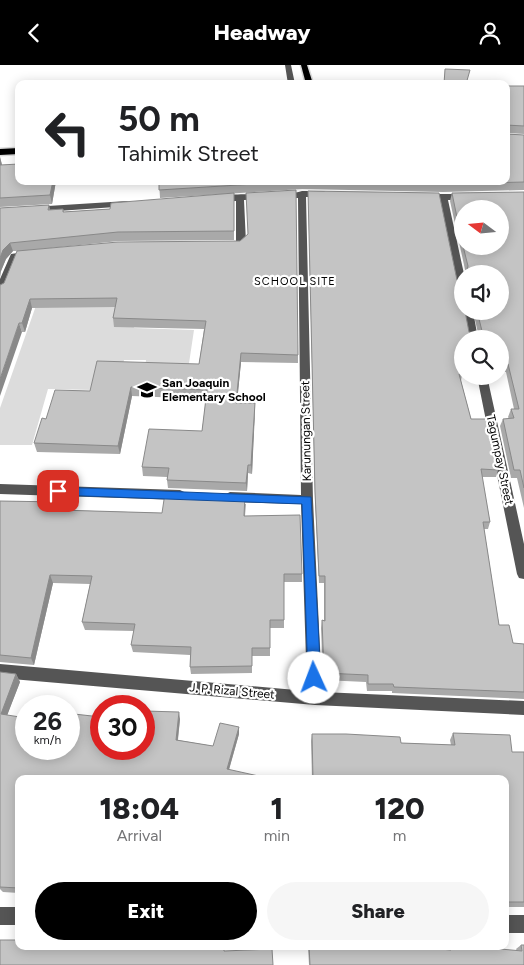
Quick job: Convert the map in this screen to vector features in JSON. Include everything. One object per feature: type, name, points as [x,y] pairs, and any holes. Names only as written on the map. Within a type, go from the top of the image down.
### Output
[{"type":"highway","points":[[0,152],[15,151]]},
{"type":"main road","points":[[304,65],[309,80]]},
{"type":"street","points":[[288,65],[291,80]]},
{"type":"street","points":[[210,199],[302,194],[330,195]]},
{"type":"street","name":"Karunungan Street","points":[[302,194],[308,500],[315,698]]},
{"type":"street","points":[[218,246],[236,246],[241,243],[240,197]]},
{"type":"street","points":[[415,197],[479,197]]},
{"type":"street","points":[[443,197],[457,265]]},
{"type":"street","points":[[0,212],[141,203]]},
{"type":"street","points":[[0,291],[14,256],[42,253]]},
{"type":"street","name":"Tagumpay Street","points":[[484,385],[524,574]]},
{"type":"street","points":[[0,489],[188,496]]},
{"type":"street","points":[[218,497],[308,500]]},
{"type":"street","name":"J. P. Rizal Street","points":[[0,671],[315,698],[524,708]]},
{"type":"street","points":[[0,916],[15,916]]},
{"type":"street","points":[[509,924],[524,925]]},
{"type":"shaded area","points":[[38,300],[139,300],[134,328],[194,330],[188,370],[145,369],[146,360],[124,360],[121,374],[138,391],[48,389],[32,445],[0,445],[0,408]]},
{"type":"building","points":[[445,69],[470,70],[467,80],[444,80]]},
{"type":"building","points":[[510,86],[524,86],[524,126],[510,125]]},
{"type":"building","points":[[510,134],[524,135],[524,182],[510,182]]},
{"type":"building","points":[[15,164],[15,185],[52,185],[50,195],[0,198],[0,165]]},
{"type":"building","points":[[159,185],[238,185],[159,190]]},
{"type":"building","points":[[296,190],[298,355],[241,353],[236,403],[255,403],[251,465],[248,465],[246,483],[167,480],[169,468],[142,467],[149,429],[202,431],[207,390],[131,387],[118,446],[34,443],[42,418],[46,419],[55,390],[90,391],[97,361],[199,364],[206,321],[113,318],[117,298],[30,299],[22,323],[19,323],[0,379],[0,285],[4,283],[17,251],[118,242],[240,241],[248,234],[246,193]]},
{"type":"building","points":[[308,191],[439,193],[454,266],[454,320],[467,320],[469,330],[454,330],[454,385],[462,385],[471,419],[488,419],[498,470],[481,469],[490,522],[483,522],[499,625],[509,625],[513,643],[524,644],[524,692],[394,687],[393,684],[368,684],[368,675],[324,673],[322,620],[325,621],[325,576],[319,576],[315,492]]},
{"type":"building","points":[[524,192],[524,488],[520,470],[514,470],[503,419],[514,418],[511,409],[519,409],[509,368],[509,330],[482,330],[479,320],[509,320],[509,265],[468,265],[465,255],[509,255],[509,200],[454,200],[454,203],[452,193]]},
{"type":"building","points":[[234,193],[234,231],[118,232],[10,243],[3,250],[0,258],[0,208],[49,205],[48,210],[63,209],[63,212],[110,209],[111,203]]},
{"type":"building","points":[[165,493],[245,495],[244,516],[300,515],[302,574],[284,574],[284,620],[270,620],[270,648],[252,648],[252,666],[190,667],[191,647],[131,645],[135,624],[82,622],[92,576],[50,575],[31,658],[0,655],[0,501],[60,502],[58,510],[162,513]]},
{"type":"building","points":[[0,672],[16,674],[1,714],[15,716],[15,760],[80,760],[80,715],[90,716],[90,760],[155,760],[155,711],[179,712],[176,740],[213,746],[220,723],[239,727],[227,769],[254,775],[15,775],[15,888],[0,887]]},
{"type":"building","points":[[453,733],[510,735],[512,752],[524,752],[524,902],[509,902],[509,775],[313,775],[312,734],[400,737],[401,743],[455,745]]},
{"type":"building","points":[[0,940],[15,940],[15,950],[272,950],[273,965],[0,965]]},
{"type":"building","points":[[521,945],[524,945],[524,965],[310,965],[309,950],[509,950],[522,951]]},
{"type":"place","name":"San Joaquin Elementary School","points":[[147,390]]},
{"type":"district","name":"SCHOOL SITE","points":[[295,281]]},
{"type":"route","points":[[58,491],[308,500],[314,678]]}]
